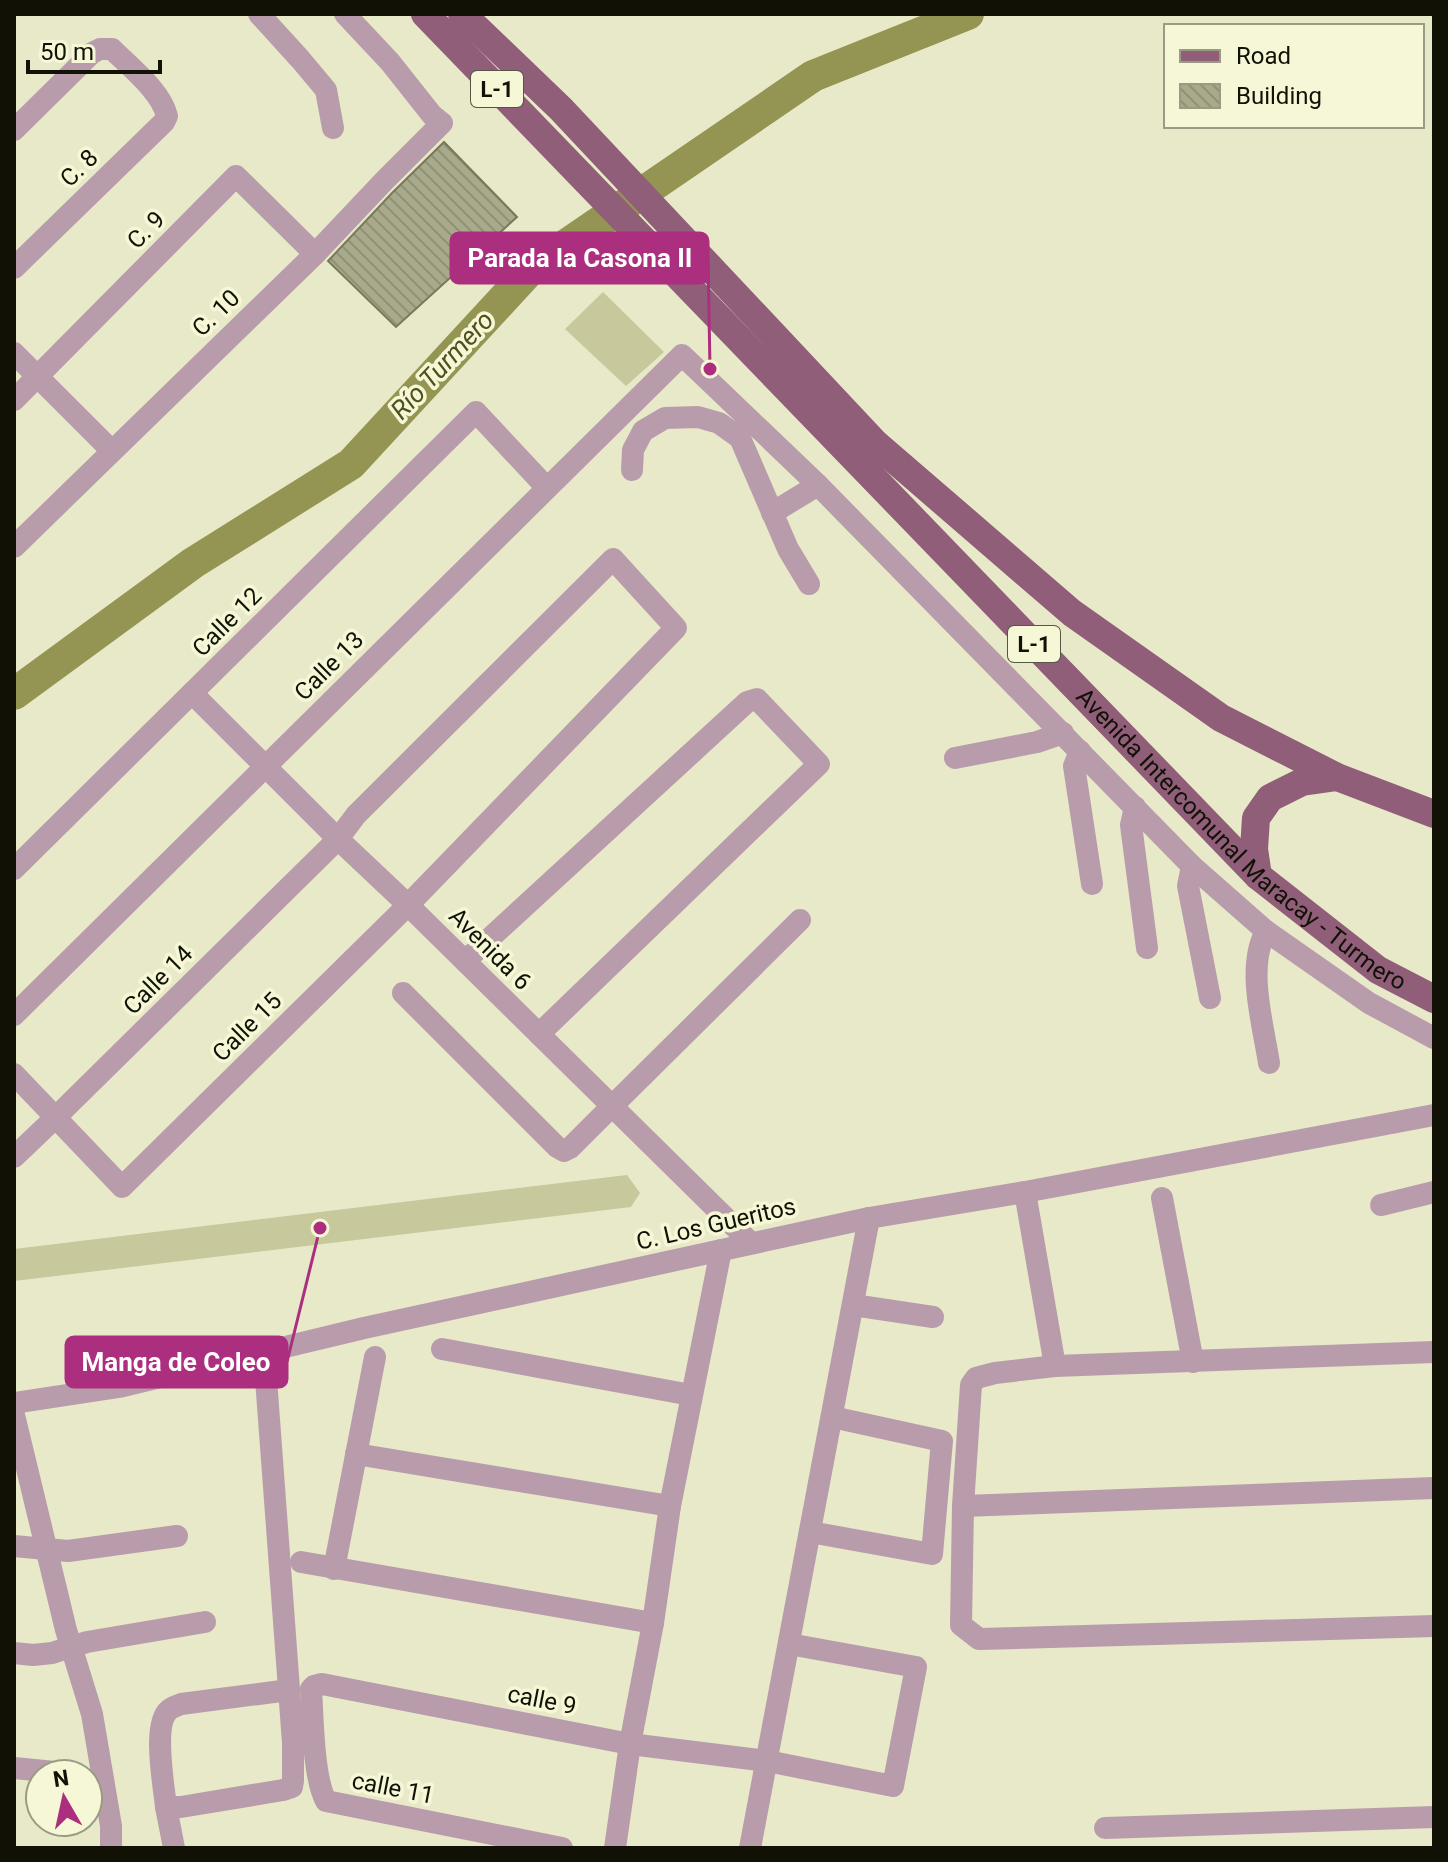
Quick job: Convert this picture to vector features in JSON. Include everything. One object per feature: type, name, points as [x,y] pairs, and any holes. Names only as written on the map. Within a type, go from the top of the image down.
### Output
[{"type":"main road","name":"Avenida Intercomunal Maracay - Turmero","points":[[425,14],[1258,876],[1378,970],[1434,999]]},
{"type":"main road","name":"L-1","points":[[462,14],[561,109],[875,443],[1072,613],[1221,718],[1337,777],[1434,814]]},
{"type":"main road","points":[[1258,876],[1254,849],[1256,818],[1270,798],[1302,782],[1337,777]]},
{"type":"street","points":[[259,14],[326,90],[333,128]]},
{"type":"street","name":"C. 10","points":[[14,547],[315,254],[442,123],[345,14]]},
{"type":"street","name":"C. 8","points":[[14,130],[92,53],[100,49],[112,49],[161,99],[167,116],[14,268]]},
{"type":"street","name":"C. 9","points":[[14,400],[236,176],[315,254]]},
{"type":"street","points":[[14,353],[112,451]]},
{"type":"street","name":"Calle 13","points":[[14,1015],[682,355],[818,485]]},
{"type":"street","name":"Calle 12","points":[[14,869],[476,412],[547,488]]},
{"type":"street","points":[[632,470],[633,450],[643,431],[665,418],[698,417],[719,423],[740,438],[788,549],[809,584]]},
{"type":"street","points":[[772,513],[818,485],[1192,866],[1266,931],[1369,1003],[1434,1038]]},
{"type":"street","name":"Calle 14","points":[[14,1157],[338,839],[356,815],[613,559],[676,628],[408,905]]},
{"type":"street","name":"Avenida 6","points":[[192,693],[751,1243]]},
{"type":"street","points":[[465,961],[747,702],[757,699],[819,764],[539,1034]]},
{"type":"street","points":[[955,758],[1037,742],[1063,733]]},
{"type":"street","points":[[1080,751],[1074,766],[1092,884]]},
{"type":"street","points":[[1135,807],[1131,825],[1147,948]]},
{"type":"street","points":[[1192,866],[1188,886],[1210,998]]},
{"type":"street","name":"Calle 15","points":[[56,1117],[122,1187],[408,905]]},
{"type":"street","points":[[403,993],[564,1151],[800,920]]},
{"type":"street","points":[[1266,931],[1256,961],[1269,1063]]},
{"type":"street","points":[[14,1074],[56,1117]]},
{"type":"street","name":"C. Los Gueritos","points":[[14,1403],[119,1387],[364,1328],[869,1218],[1434,1115]]},
{"type":"street","points":[[1025,1192],[1055,1366]]},
{"type":"street","points":[[1381,1205],[1434,1192]]},
{"type":"street","points":[[1162,1198],[1193,1362]]},
{"type":"street","points":[[750,1848],[869,1218]]},
{"type":"street","points":[[615,1848],[670,1506],[721,1250]]},
{"type":"street","points":[[853,1305],[933,1317]]},
{"type":"street","points":[[442,1349],[691,1395]]},
{"type":"street","points":[[174,1848],[166,1807],[292,1787],[293,1743],[300,1690],[264,1352]]},
{"type":"street","points":[[1434,1352],[1055,1366],[976,1378],[971,1385],[963,1506],[961,1625],[979,1639],[1434,1626]]},
{"type":"street","points":[[334,1569],[375,1357]]},
{"type":"street","points":[[14,1415],[71,1646],[92,1714],[95,1758]]},
{"type":"street","points":[[810,1532],[932,1554],[942,1441],[832,1417]]},
{"type":"street","points":[[356,1454],[670,1506]]},
{"type":"street","points":[[963,1506],[1434,1488]]},
{"type":"street","points":[[14,1546],[68,1551],[177,1536]]},
{"type":"street","points":[[301,1562],[653,1623]]},
{"type":"street","points":[[14,1653],[42,1654],[205,1622]]},
{"type":"street","name":"calle 9","points":[[166,1807],[160,1739],[163,1717],[169,1710],[181,1704],[300,1690],[322,1684],[630,1744],[767,1761],[893,1786],[916,1667],[789,1644]]},
{"type":"street","name":"calle 11","points":[[300,1690],[321,1793],[326,1801],[562,1848]]},
{"type":"street","points":[[104,1803],[111,1826],[111,1848]]},
{"type":"street","points":[[1105,1828],[1434,1817]]},
{"type":"green space","points":[[603,292],[664,352],[626,386],[565,329]]},
{"type":"green space","points":[[627,1175],[640,1193],[631,1207],[14,1281],[14,1249]]},
{"type":"building","points":[[444,142],[517,217],[396,327],[328,261]]},
{"type":"waterway","name":"Río Turmero","points":[[14,694],[193,563],[351,464],[531,269],[813,76],[968,14]]},
{"type":"place","name":"Parada la Casona II","points":[[710,369]]},
{"type":"place","name":"Manga de Coleo","points":[[320,1228]]}]
